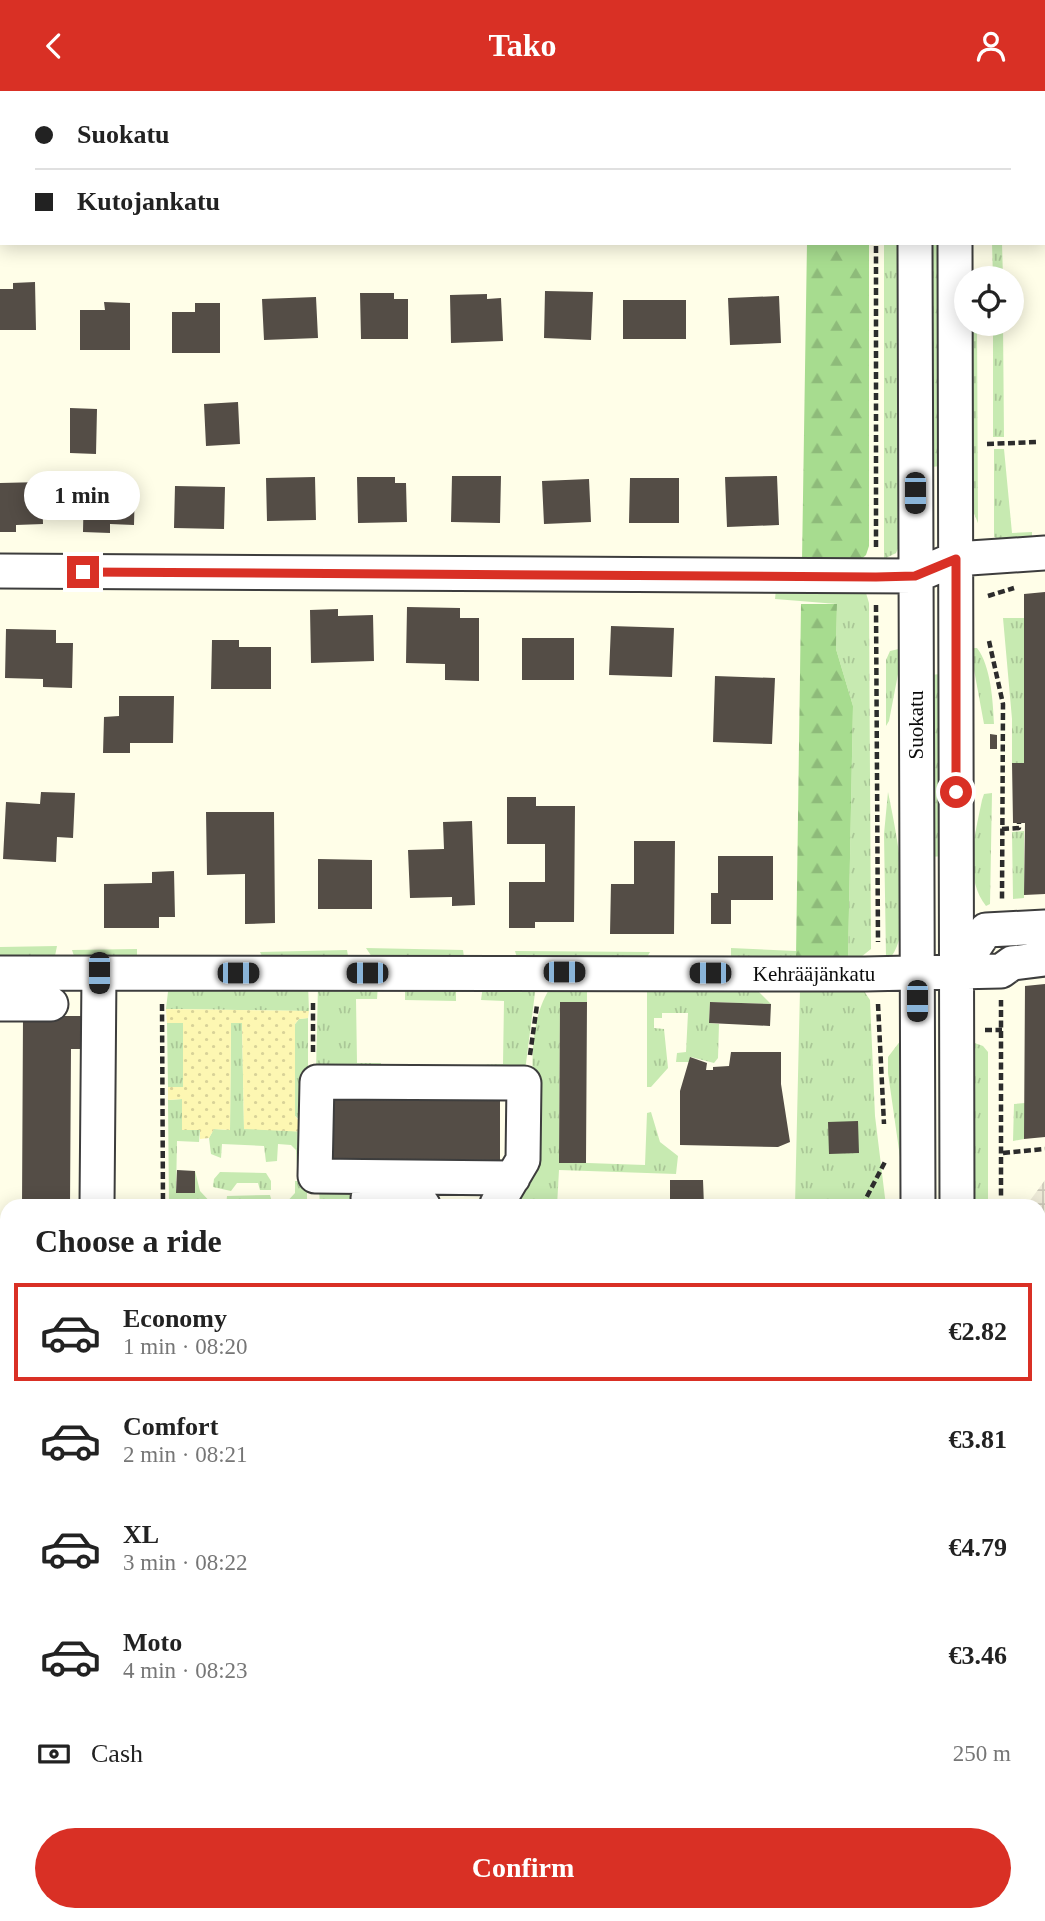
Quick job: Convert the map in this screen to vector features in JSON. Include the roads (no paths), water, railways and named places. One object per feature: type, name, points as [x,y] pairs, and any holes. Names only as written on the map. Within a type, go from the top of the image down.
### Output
[{"type":"street","name":"Suokatu","points":[[915,245],[918,1199]]},
{"type":"street","name":"Suokatu","points":[[955,245],[971,558],[957,973],[957,1199]]},
{"type":"street","points":[[0,572],[876,577],[915,576],[971,558],[1045,553]]},
{"type":"street","points":[[957,973],[986,930],[1045,927]]},
{"type":"street","points":[[1045,959],[1012,963],[1001,971],[1013,978],[1045,975]]},
{"type":"street","name":"Kehrääjänkatu","points":[[0,974],[917,974],[1001,971]]},
{"type":"street","points":[[97,1199],[99,973]]},
{"type":"street","points":[[0,1004],[51,1004]]},
{"type":"street","points":[[368,1194],[505,1191],[523,1160],[524,1083],[468,1074],[392,1073],[317,1082],[315,1176],[368,1194],[407,1199]]}]
